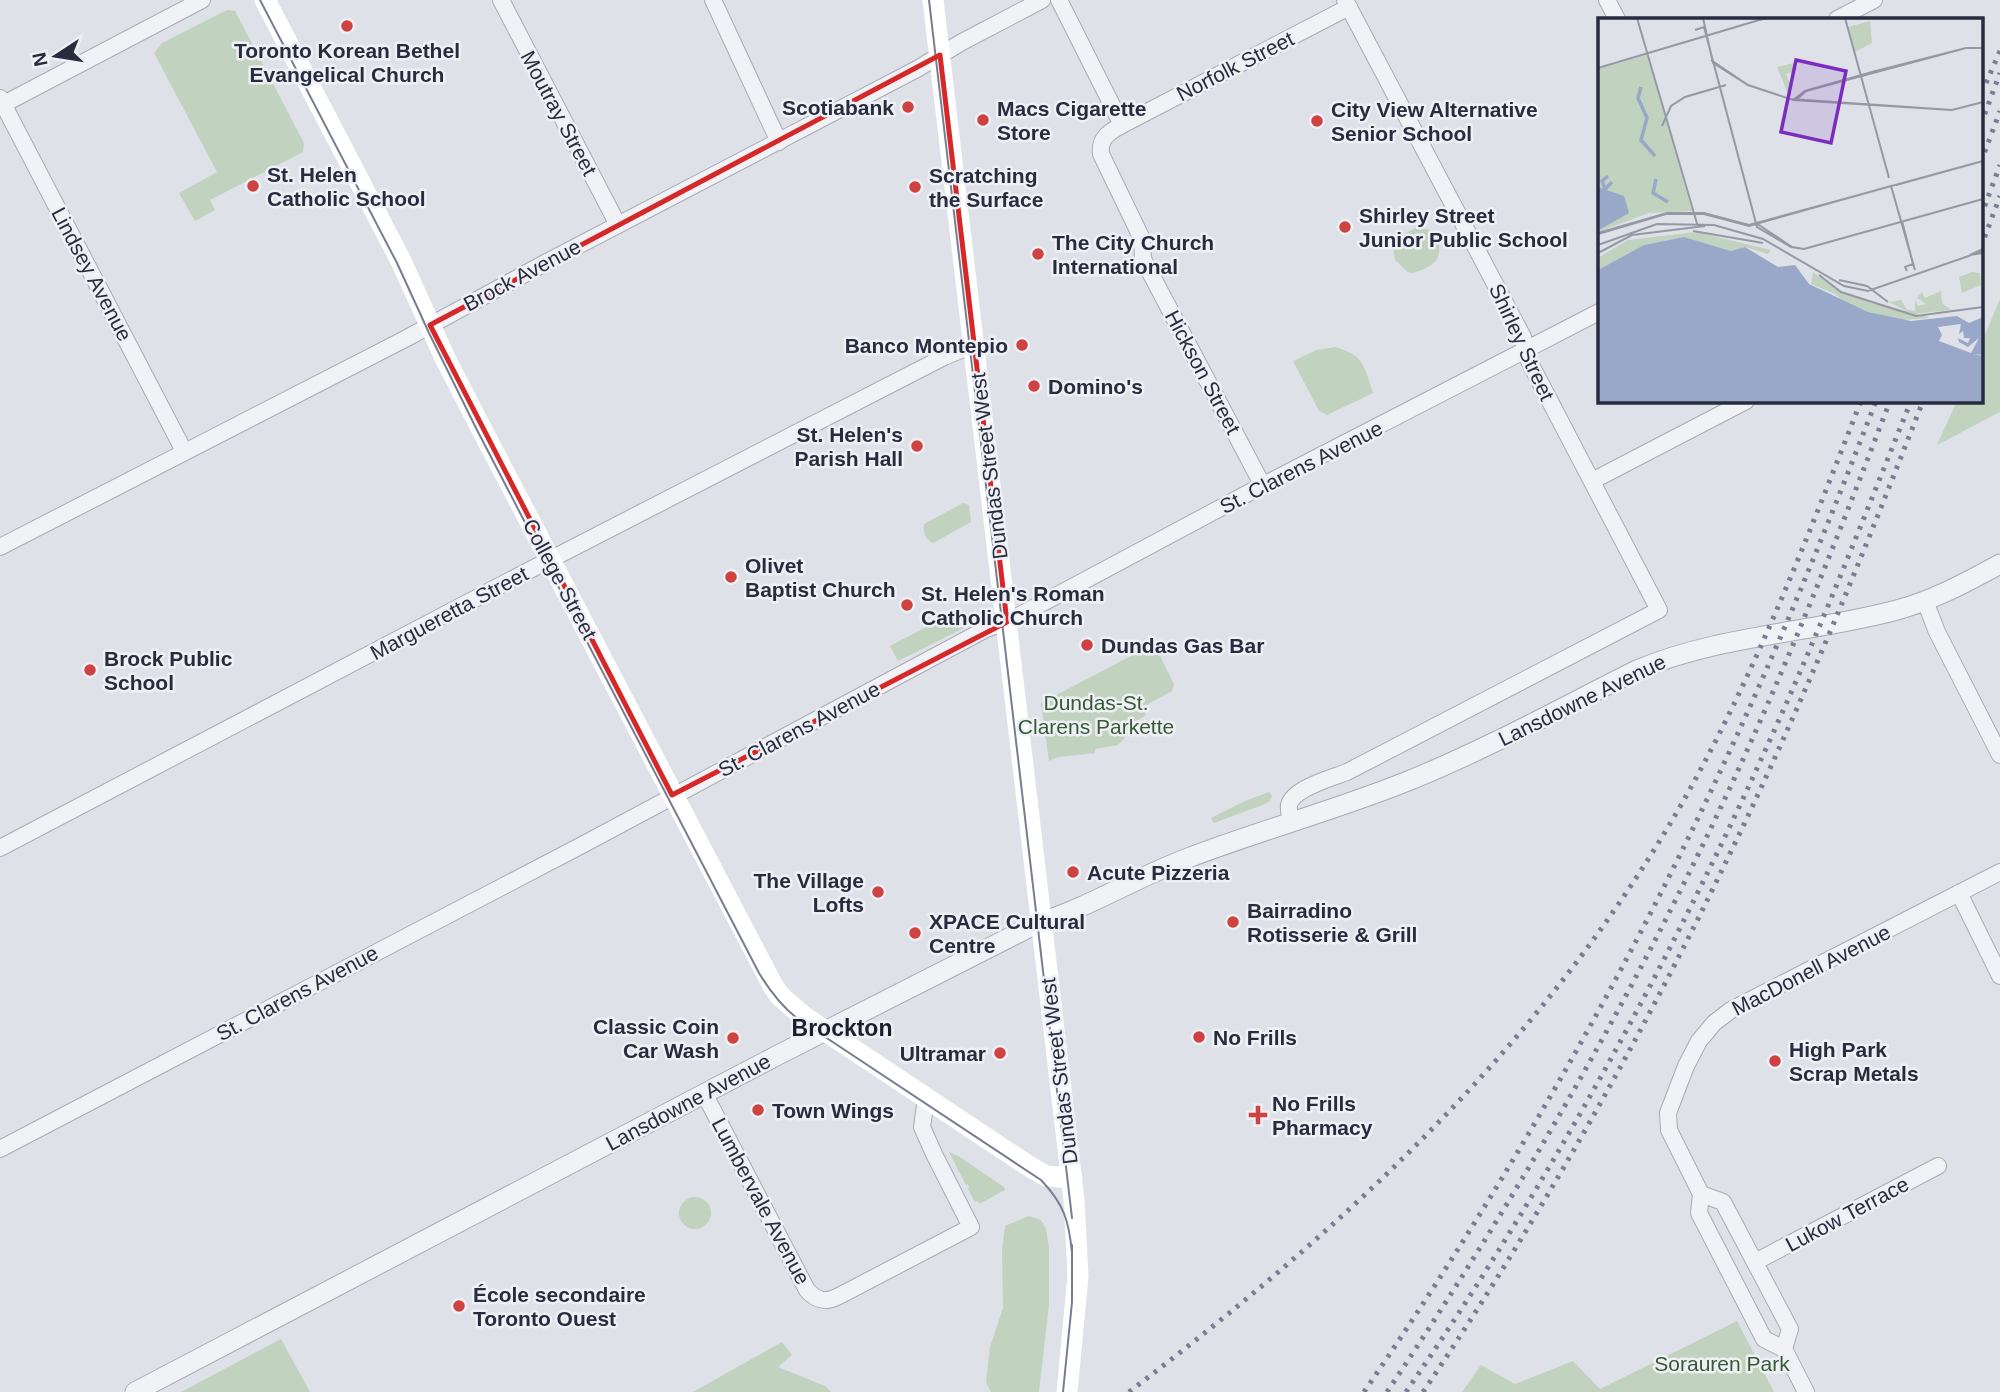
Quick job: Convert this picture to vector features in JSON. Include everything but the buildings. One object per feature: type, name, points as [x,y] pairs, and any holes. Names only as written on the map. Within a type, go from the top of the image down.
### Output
[{"type":"main road","name":"College Street","points":[[265,0],[401,261],[475,417],[770,982],[785,1001],[825,1031],[1041,1174],[1072,1178]]},
{"type":"main road","name":"Dundas Street West","points":[[933,0],[1072,1178],[1078,1276],[1068,1392]]},
{"type":"street","points":[[1,103],[202,0]]},
{"type":"street","name":"Moutray Street","points":[[501,0],[618,225]]},
{"type":"street","points":[[713,0],[779,142]]},
{"type":"street","name":"Brock Avenue","points":[[0,547],[779,142],[1042,0]]},
{"type":"street","points":[[1059,0],[1122,125]]},
{"type":"street","points":[[1607,0],[1616,18]]},
{"type":"street","points":[[1839,18],[1874,0]]},
{"type":"street","name":"Norfolk Street","points":[[1122,125],[1347,4]]},
{"type":"street","name":"Shirley Street","points":[[1347,4],[1523,337],[1525,352],[1659,610]]},
{"type":"street","name":"Lindsey Avenue","points":[[1,103],[184,451]]},
{"type":"street","name":"Hickson Street","points":[[1122,125],[1103,138],[1101,154],[1142,239],[1143,259],[1263,486]]},
{"type":"street","name":"St. Clarens Avenue","points":[[0,1149],[584,844],[986,629],[1007,622],[1263,486],[1598,314]]},
{"type":"street","name":"Margueretta Street","points":[[0,848],[933,363],[975,344]]},
{"type":"street","points":[[1592,481],[1744,402]]},
{"type":"street","name":"Lansdowne Avenue","points":[[135,1392],[1009,936],[1177,862],[1370,796],[1463,758],[1660,660],[1714,645],[1865,618],[1925,601],[2000,564]]},
{"type":"street","points":[[1925,601],[1937,632],[2000,755]]},
{"type":"street","name":"Lansdowne Avenue","points":[[1291,822],[1288,807],[1292,798],[1303,789],[1347,772],[1659,610]]},
{"type":"street","name":"MacDonell Avenue","points":[[1701,1194],[1669,1130],[1668,1113],[1686,1066],[1699,1041],[1714,1023],[1731,1010],[2000,872]]},
{"type":"street","points":[[1959,893],[2000,976]]},
{"type":"street","name":"Lumbervale Avenue","points":[[704,1093],[807,1290],[814,1297],[825,1301],[832,1300],[971,1227],[922,1127],[926,1098]]},
{"type":"street","name":"Lukow Terrace","points":[[1755,1262],[1938,1166]]},
{"type":"street","points":[[1784,1349],[1790,1329],[1723,1202],[1701,1194],[1699,1213],[1764,1339],[1784,1349],[1806,1392]]},
{"type":"highlighted area","points":[[940,55],[1007,622],[672,795],[430,325]]},
{"type":"green space","points":[[227,10],[235,11],[304,143],[303,152],[210,200],[215,210],[195,221],[179,193],[217,172],[154,53],[162,43]]},
{"type":"green space","points":[[1415,228],[1427,229],[1437,234],[1439,253],[1431,265],[1411,273],[1395,260],[1393,247],[1401,236]]},
{"type":"green space","points":[[2000,299],[2000,412],[1937,445],[1957,402],[1982,402],[1982,342]]},
{"type":"green space","points":[[1335,347],[1357,358],[1373,393],[1327,415],[1319,411],[1293,361],[1317,350]]},
{"type":"green space","points":[[963,503],[969,505],[971,522],[933,543],[928,539],[924,524]]},
{"type":"green space","points":[[955,612],[964,628],[898,661],[890,646]]},
{"type":"green space","name":"Dundas-St. Clarens Parkette","points":[[1154,644],[1174,684],[1172,691],[1148,704],[1145,716],[1130,725],[1132,730],[1118,745],[1095,749],[1095,753],[1058,757],[1049,761],[1041,703]]},
{"type":"green space","points":[[1269,792],[1272,796],[1265,804],[1214,823],[1211,818],[1245,801]]},
{"type":"green space","points":[[949,1152],[1005,1190],[979,1204],[978,1201],[975,1202]]},
{"type":"green space","points":[[695,1197],[706,1202],[711,1213],[706,1224],[695,1229],[684,1224],[679,1213],[684,1202]]},
{"type":"green space","points":[[1029,1216],[1041,1220],[1046,1229],[1049,1248],[1049,1304],[1039,1392],[991,1392],[986,1382],[990,1347],[1003,1308],[1002,1250],[1005,1226]]},
{"type":"green space","name":"Sorauren Park","points":[[1737,1321],[1774,1392],[1462,1392],[1481,1365],[1515,1384],[1573,1361],[1600,1389]]},
{"type":"green space","points":[[281,1339],[310,1392],[181,1392]]},
{"type":"green space","points":[[782,1342],[792,1355],[778,1367],[825,1386],[831,1392],[693,1392]]},
{"type":"tram line","points":[[260,0],[397,263],[477,430],[763,980],[798,1019],[1041,1180],[1064,1213],[1072,1253]]},
{"type":"tram line","points":[[929,0],[1072,1218]]},
{"type":"tram line","points":[[1063,1392],[1072,1302],[1072,1245]]},
{"type":"railway","points":[[1986,83],[2000,51]]},
{"type":"railway","points":[[1982,121],[2000,73]]},
{"type":"railway","points":[[1982,159],[2000,111]]},
{"type":"railway","points":[[1982,213],[2000,165]]},
{"type":"railway","points":[[1982,244],[2000,196]]},
{"type":"railway","points":[[1129,1392],[1279,1271],[1351,1208],[1420,1141],[1485,1072],[1547,1000],[1605,923],[1690,790],[1745,681],[1861,402]]},
{"type":"railway","points":[[1364,1392],[1417,1313],[1517,1152],[1655,904],[1757,692],[1810,568],[1876,402]]},
{"type":"railway","points":[[1387,1392],[1522,1179],[1605,1033],[1683,885],[1788,658],[1890,402]]},
{"type":"railway","points":[[1406,1392],[1458,1315],[1555,1156],[1602,1075],[1689,910],[1788,700],[1911,402]]},
{"type":"railway","points":[[1423,1392],[1535,1216],[1638,1035],[1686,943],[1818,660],[1923,402]]},
{"type":"place","name":"Toronto Korean Bethel Evangelical Church","points":[[347,26]]},
{"type":"place","name":"Scotiabank","points":[[908,107]]},
{"type":"place","name":"Macs Cigarette Store","points":[[983,120]]},
{"type":"place","name":"City View Alternative Senior School","points":[[1317,121]]},
{"type":"place","name":"St. Helen Catholic School","points":[[253,186]]},
{"type":"place","name":"Scratching the Surface","points":[[915,187]]},
{"type":"place","name":"Shirley Street Junior Public School","points":[[1345,227]]},
{"type":"place","name":"The City Church International","points":[[1038,254]]},
{"type":"place","name":"Banco Montepio","points":[[1022,345]]},
{"type":"place","name":"Domino's","points":[[1034,386]]},
{"type":"place","name":"St. Helen's Parish Hall","points":[[917,446]]},
{"type":"place","name":"Olivet Baptist Church","points":[[731,577]]},
{"type":"place","name":"St. Helen's Roman Catholic Church","points":[[907,605]]},
{"type":"place","name":"Dundas Gas Bar","points":[[1087,645]]},
{"type":"place","name":"Brock Public School","points":[[90,670]]},
{"type":"place","name":"Acute Pizzeria","points":[[1073,872]]},
{"type":"place","name":"The Village Lofts","points":[[878,892]]},
{"type":"place","name":"Bairradino Rotisserie & Grill","points":[[1233,922]]},
{"type":"place","name":"XPACE Cultural Centre","points":[[915,933]]},
{"type":"place","name":"No Frills","points":[[1199,1037]]},
{"type":"place","name":"Classic Coin Car Wash","points":[[733,1038]]},
{"type":"place","name":"Ultramar","points":[[1000,1053]]},
{"type":"place","name":"High Park Scrap Metals","points":[[1775,1061]]},
{"type":"place","name":"Town Wings","points":[[758,1110]]},
{"type":"place","name":"No Frills Pharmacy","points":[[1258,1115]]},
{"type":"place","name":"École secondaire Toronto Ouest","points":[[459,1306]]},
{"type":"district","name":"Brockton","points":[[842,1028]]}]
